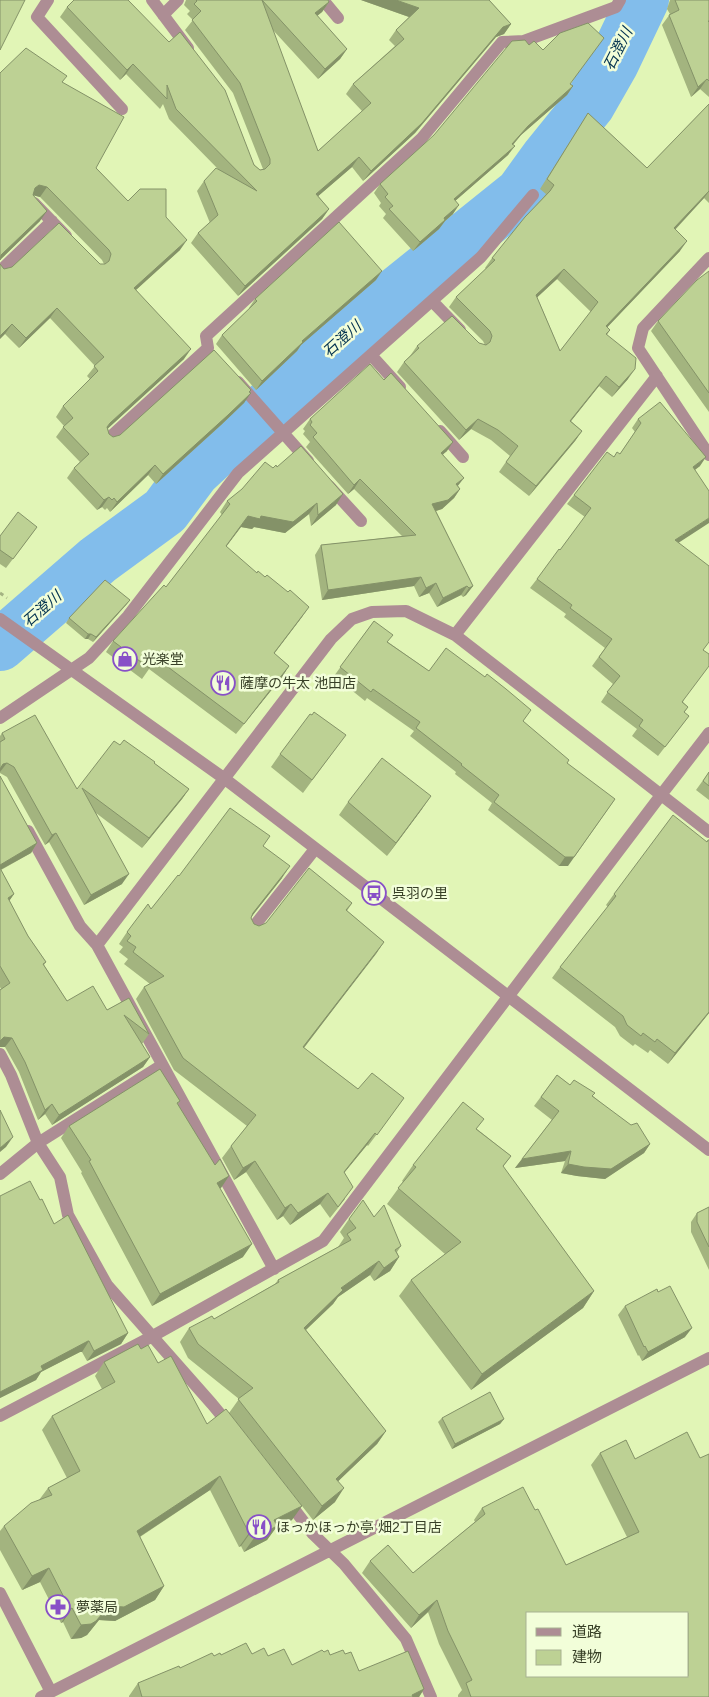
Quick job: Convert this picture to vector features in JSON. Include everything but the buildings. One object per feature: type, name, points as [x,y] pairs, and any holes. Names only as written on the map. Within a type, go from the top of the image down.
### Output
[{"type":"street","points":[[48,0],[37,17],[122,109]]},
{"type":"street","points":[[152,0],[197,59]]},
{"type":"street","points":[[164,15],[178,0]]},
{"type":"street","points":[[322,0],[338,18]]},
{"type":"street","points":[[108,439],[211,352],[206,336],[421,139],[502,42],[524,41],[616,7],[620,0]]},
{"type":"street","points":[[0,718],[89,658],[128,616],[238,473],[481,257],[533,195]]},
{"type":"street","points":[[34,203],[77,247]]},
{"type":"street","points":[[0,271],[52,221]]},
{"type":"street","points":[[709,258],[643,328],[638,348],[709,455]]},
{"type":"street","points":[[432,301],[471,340]]},
{"type":"street","points":[[371,355],[410,399]]},
{"type":"street","points":[[227,369],[360,521]]},
{"type":"street","points":[[455,635],[657,376]]},
{"type":"street","points":[[430,420],[463,457]]},
{"type":"street","points":[[97,945],[331,639],[352,619],[372,612],[406,612],[455,635],[709,832]]},
{"type":"street","points":[[0,619],[225,779],[709,1150]]},
{"type":"street","points":[[0,1416],[151,1337],[323,1241],[660,795],[709,733]]},
{"type":"street","points":[[24,823],[80,926],[97,945],[274,1269]]},
{"type":"street","points":[[251,930],[315,849]]},
{"type":"street","points":[[0,1054],[11,1075],[38,1143],[60,1177],[68,1215],[107,1285],[236,1434]]},
{"type":"street","points":[[0,1174],[38,1143],[162,1065]]},
{"type":"street","points":[[0,1593],[46,1695],[709,1358]]},
{"type":"street","points":[[278,1488],[313,1534],[344,1564],[406,1639],[431,1697]]},
{"type":"waterway","name":"石澄川","points":[[0,645],[98,560],[165,511],[194,472],[374,311],[521,193],[589,105],[613,63],[643,0]]},
{"type":"place","name":"光楽堂","points":[[125,659]]},
{"type":"place","name":"薩摩の牛太 池田店","points":[[223,683]]},
{"type":"place","name":"呉羽の里","points":[[374,893]]},
{"type":"place","name":"ほっかほっか亭 畑2丁目店","points":[[259,1527]]},
{"type":"place","name":"夢薬局","points":[[58,1607]]}]
